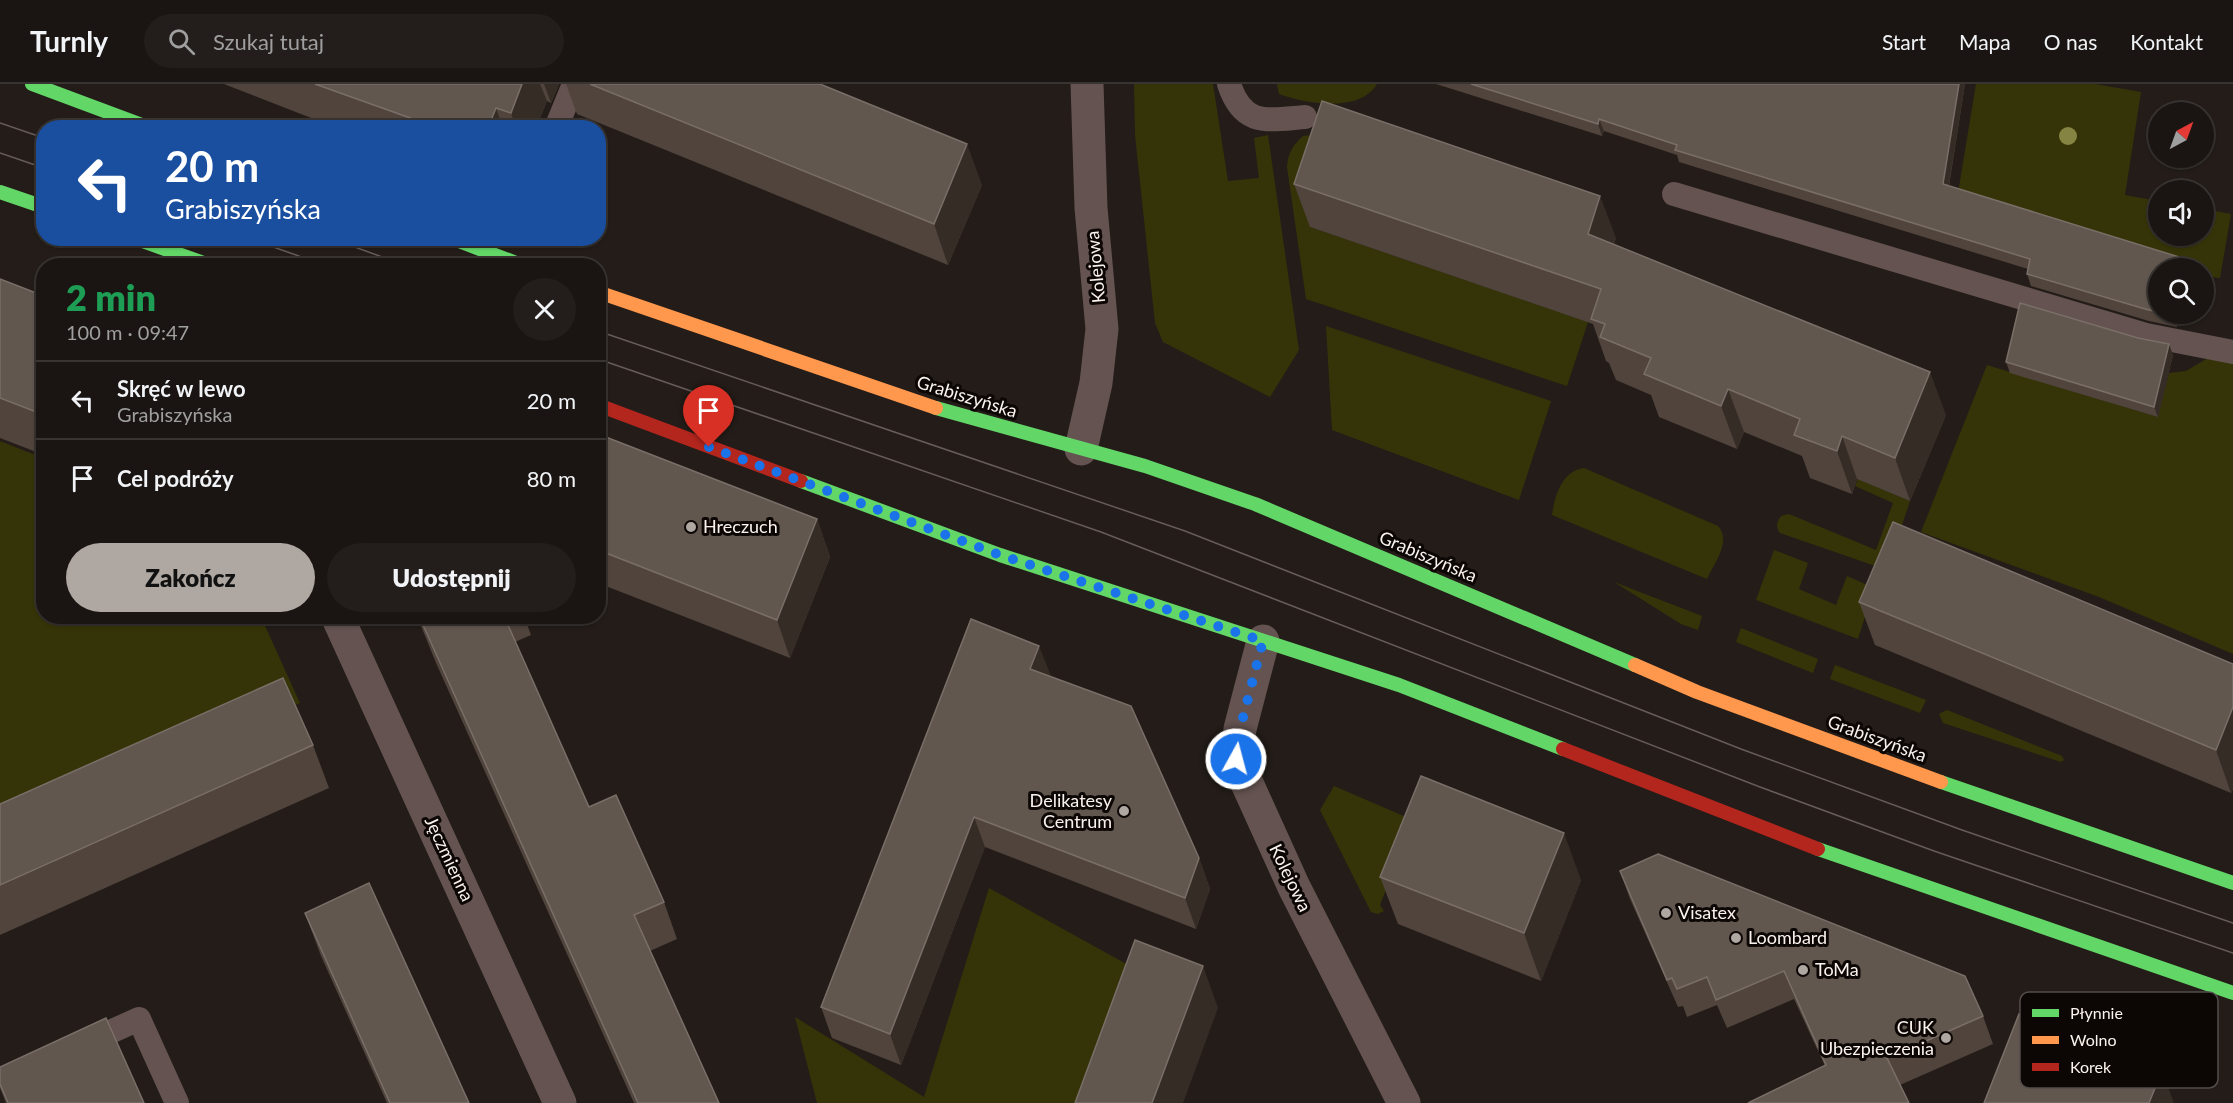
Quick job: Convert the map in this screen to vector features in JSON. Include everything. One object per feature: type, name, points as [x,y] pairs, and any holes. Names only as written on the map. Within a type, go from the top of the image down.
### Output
[{"type":"main road","points":[[32,84],[129,120]]},
{"type":"main road","points":[[0,192],[36,204]]},
{"type":"main road","points":[[156,246],[190,258]]},
{"type":"main road","name":"Grabiszyńska","points":[[606,295],[944,411],[1145,466],[1255,504],[1697,692],[1930,778],[2233,884]]},
{"type":"main road","points":[[606,408],[1000,555],[1399,685],[1823,851],[2233,993]]},
{"type":"street","name":"Kolejowa","points":[[1081,449],[1096,383],[1102,329],[1091,208],[1087,84]]},
{"type":"street","name":"Jęczmienna","points":[[341,624],[560,1103]]},
{"type":"street","name":"Kolejowa","points":[[1263,641],[1240,729],[1236,759],[1260,816],[1321,941],[1404,1103]]},
{"type":"lane","points":[[559,120],[574,84]]},
{"type":"lane","points":[[1229,84],[1236,104],[1252,116],[1272,120],[1305,117]]},
{"type":"lane","points":[[1674,194],[2146,335],[2233,352]]},
{"type":"lane","points":[[64,1053],[139,1019],[177,1103]]},
{"type":"shaded area","points":[[1134,84],[1213,84],[1228,181],[1259,178],[1254,138],[1268,135],[1299,350],[1270,397],[1163,342],[1155,323],[1135,135]]},
{"type":"shaded area","points":[[1277,84],[1377,84],[1369,93],[1358,99],[1332,104],[1303,101],[1279,94]]},
{"type":"shaded area","points":[[1976,84],[2095,84],[2141,92],[2125,195],[2148,199],[2148,246],[2214,246],[2214,211],[2231,214],[2220,278],[2214,277],[2214,258],[2149,258],[1957,199]]},
{"type":"shaded area","points":[[1312,135],[1310,227],[1588,322],[1567,386],[1306,299],[1287,167],[1290,153],[1296,143],[1303,136]]},
{"type":"shaded area","points":[[1326,326],[1551,401],[1519,500],[1332,430]]},
{"type":"shaded area","points":[[2213,355],[2233,359],[2233,654],[2099,597],[1921,532],[1987,365],[2158,417],[2169,373],[2186,371]]},
{"type":"shaded area","points":[[0,441],[36,455],[36,624],[264,624],[300,703],[0,839]]},
{"type":"shaded area","points":[[1584,468],[1718,526],[1722,532],[1723,545],[1707,579],[1552,515],[1555,500],[1565,479],[1576,470]]},
{"type":"shaded area","points":[[1858,479],[1910,501],[1887,570],[1780,533],[1777,528],[1781,516],[1789,514],[1876,550],[1893,503],[1855,486]]},
{"type":"shaded area","points":[[1774,550],[1808,563],[1799,589],[1836,605],[1847,576],[1874,588],[1858,639],[1756,600]]},
{"type":"shaded area","points":[[1614,582],[1702,616],[1698,630],[1681,624]]},
{"type":"shaded area","points":[[1741,628],[1818,659],[1813,673],[1736,642]]},
{"type":"shaded area","points":[[1835,665],[1926,700],[1920,713],[1830,679]]},
{"type":"shaded area","points":[[1947,710],[2062,756],[2064,760],[2061,762],[1943,723],[1939,714]]},
{"type":"shaded area","points":[[1334,786],[1413,820],[1380,905],[1384,911],[1378,914],[1371,912],[1320,810]]},
{"type":"shaded area","points":[[989,888],[1139,971],[1091,1103],[817,1103],[795,1017],[924,1097]]},
{"type":"building","points":[[315,84],[522,84],[511,113],[496,108],[491,120],[413,119]]},
{"type":"building","points":[[590,84],[820,84],[967,144],[934,224]]},
{"type":"building","points":[[1471,84],[1959,84],[1943,184],[2179,258],[2148,258],[2148,310],[2027,274],[2030,259],[1675,150],[1677,145],[1599,119],[1598,124]]},
{"type":"building","points":[[1322,101],[1600,196],[1588,234],[1930,372],[1895,458],[1842,436],[1837,451],[1794,435],[1800,419],[1728,389],[1721,406],[1644,374],[1651,358],[1600,337],[1605,324],[1591,319],[1601,289],[1294,184]]},
{"type":"building","points":[[0,279],[36,293],[36,412],[0,398]]},
{"type":"building","points":[[2020,303],[2138,338],[2169,344],[2154,407],[2006,362]]},
{"type":"building","points":[[606,437],[817,519],[777,620],[606,553]]},
{"type":"building","points":[[1893,522],[2233,664],[2233,707],[2216,750],[1859,602]]},
{"type":"building","points":[[971,619],[1039,646],[1030,669],[1131,706],[1199,858],[1185,898],[974,817],[890,1034],[821,1007]]},
{"type":"building","points":[[423,624],[508,624],[589,807],[616,795],[664,902],[634,915],[719,1103],[638,1103]]},
{"type":"building","points":[[283,678],[313,745],[0,885],[0,804]]},
{"type":"building","points":[[1421,776],[1564,833],[1524,933],[1380,877]]},
{"type":"building","points":[[1658,854],[1965,976],[1983,1016],[1887,1058],[1909,1103],[1748,1103],[1826,1065],[1784,971],[1716,1000],[1707,977],[1677,989],[1672,978],[1667,980],[1620,871]]},
{"type":"building","points":[[369,883],[469,1103],[390,1103],[305,913]]},
{"type":"building","points":[[1135,940],[1203,966],[1152,1103],[1075,1103]]},
{"type":"building","points":[[2019,1014],[2020,1088],[2155,1088],[2149,1103],[1984,1103]]},
{"type":"building","points":[[106,1018],[144,1103],[8,1103],[0,1084],[0,1067]]},
{"type":"tram line","points":[[0,123],[36,135]]},
{"type":"tram line","points":[[0,153],[36,165]]},
{"type":"tram line","points":[[271,246],[304,258]]},
{"type":"tram line","points":[[352,246],[385,258]]},
{"type":"tram line","points":[[606,334],[1185,531],[1741,749],[1962,830],[2233,923]]},
{"type":"tram line","points":[[606,362],[1101,532],[1760,787],[1934,851],[2233,953]]},
{"type":"traffic: fast","points":[[32,84],[129,120]]},
{"type":"traffic: fast","points":[[0,192],[36,204]]},
{"type":"traffic: fast","points":[[156,246],[190,258]]},
{"type":"traffic: fast","points":[[472,246],[503,258]]},
{"type":"traffic: fast","points":[[936,408],[1145,466],[1255,504],[1635,665]]},
{"type":"traffic: fast","points":[[801,481],[1000,555],[1399,685],[1563,749]]},
{"type":"traffic: fast","points":[[1941,782],[2233,883]]},
{"type":"traffic: fast","points":[[1818,849],[2233,993]]},
{"type":"traffic: slow","points":[[606,295],[936,408]]},
{"type":"traffic: slow","points":[[1635,665],[1697,692],[1941,782]]},
{"type":"traffic: jam","points":[[606,408],[801,481]]},
{"type":"traffic: jam","points":[[1563,749],[1818,849]]},
{"type":"place","name":"Hreczuch","points":[[691,527]]},
{"type":"place","name":"Delikatesy Centrum","points":[[1124,811]]},
{"type":"place","name":"Visatex","points":[[1666,913]]},
{"type":"place","name":"Loombard","points":[[1736,938]]},
{"type":"place","name":"ToMa","points":[[1803,970]]},
{"type":"place","name":"CUK Ubezpieczenia","points":[[1946,1038]]},
{"type":"route","points":[[709,447],[1000,555],[1263,641],[1240,729],[1236,759]]}]
